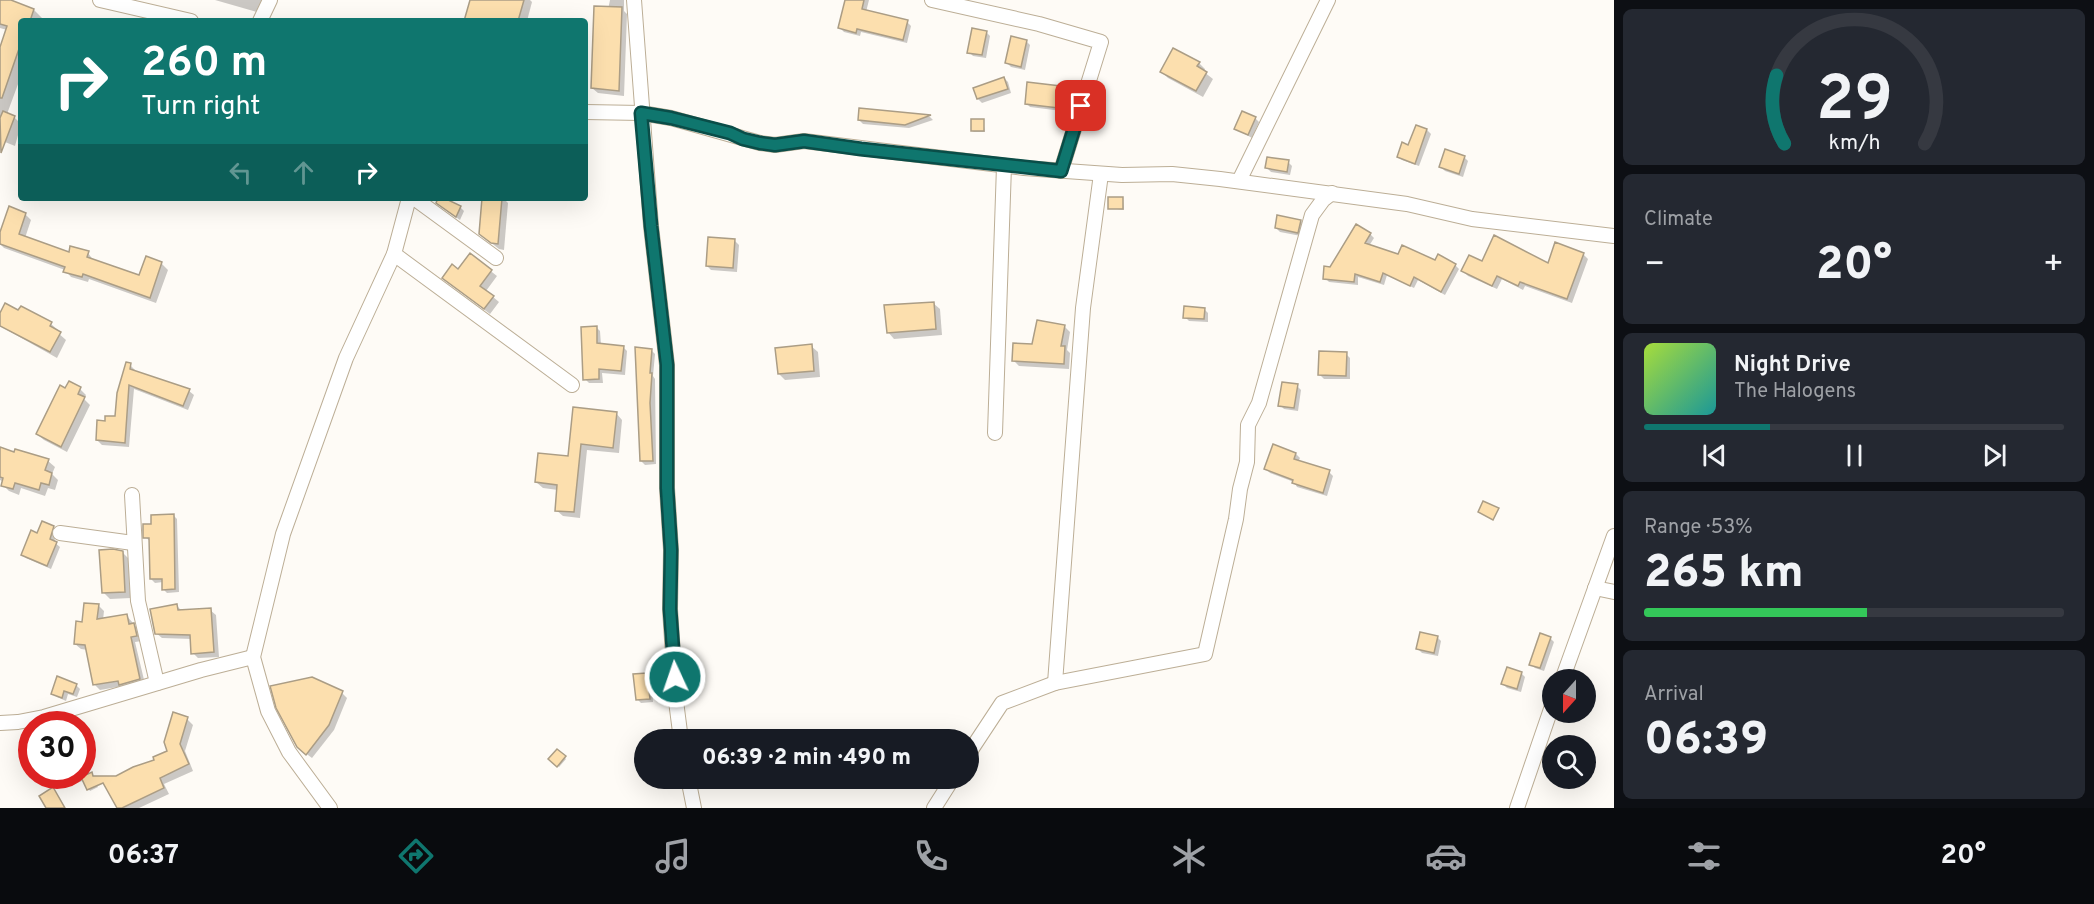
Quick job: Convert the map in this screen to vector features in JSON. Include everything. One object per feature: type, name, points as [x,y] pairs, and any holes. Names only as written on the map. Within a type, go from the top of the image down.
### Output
[{"type":"street","points":[[100,0],[178,18]]},
{"type":"street","points":[[261,18],[270,0]]},
{"type":"street","points":[[634,0],[651,226],[667,365],[670,609],[680,729]]},
{"type":"street","points":[[932,0],[1039,24],[1101,42],[1061,171]]},
{"type":"street","points":[[1239,181],[1328,0]]},
{"type":"street","points":[[588,112],[641,113],[671,118],[730,133],[743,139],[775,145],[804,141],[1004,166],[1101,174],[1172,174],[1239,181],[1407,204],[1472,219],[1614,236]]},
{"type":"street","points":[[995,433],[1004,166]]},
{"type":"street","points":[[1055,683],[1083,308],[1101,174]]},
{"type":"street","points":[[979,738],[1002,703],[1055,683],[1205,654],[1247,462],[1248,425],[1259,403],[1312,215],[1323,200],[1332,194]]},
{"type":"street","points":[[330,808],[289,752],[268,711],[253,657],[283,534],[346,358],[394,254],[408,201]]},
{"type":"street","points":[[418,201],[496,258]]},
{"type":"street","points":[[394,254],[572,385]]},
{"type":"street","points":[[132,495],[138,602],[158,683]]},
{"type":"street","points":[[60,533],[133,543]]},
{"type":"street","points":[[1566,669],[1614,536]]},
{"type":"street","points":[[1594,588],[1614,592]]},
{"type":"street","points":[[0,723],[44,717],[253,657]]},
{"type":"street","points":[[1517,808],[1546,723]]},
{"type":"street","points":[[690,789],[694,808]]},
{"type":"street","points":[[934,808],[946,789]]},
{"type":"building","points":[[0,0],[11,0],[34,9],[31,18],[18,18],[18,52],[2,98],[0,98],[0,47],[7,26],[0,24]]},
{"type":"building","points":[[470,0],[524,0],[519,18],[465,18]]},
{"type":"building","points":[[845,0],[864,0],[862,9],[908,20],[903,40],[857,29],[856,33],[838,28]]},
{"type":"building","points":[[594,6],[622,7],[619,91],[591,88]]},
{"type":"building","points":[[972,28],[987,31],[982,55],[967,53]]},
{"type":"building","points":[[1011,36],[1027,40],[1021,67],[1005,63]]},
{"type":"building","points":[[1173,48],[1200,62],[1197,66],[1207,72],[1196,91],[1160,72]]},
{"type":"building","points":[[1004,77],[1008,89],[977,99],[973,88]]},
{"type":"building","points":[[1027,82],[1069,87],[1067,109],[1025,104]]},
{"type":"building","points":[[859,108],[931,115],[905,125],[858,120]]},
{"type":"building","points":[[3,111],[15,116],[1,153],[0,118]]},
{"type":"building","points":[[1242,111],[1256,117],[1248,135],[1234,129]]},
{"type":"building","points":[[971,119],[984,119],[984,131],[971,131]]},
{"type":"building","points":[[1416,125],[1427,129],[1415,164],[1397,157],[1402,142],[1408,145]]},
{"type":"building","points":[[1445,149],[1465,156],[1459,174],[1439,167]]},
{"type":"building","points":[[1267,157],[1289,160],[1287,172],[1265,168]]},
{"type":"building","points":[[1108,197],[1123,197],[1123,209],[1108,209]]},
{"type":"building","points":[[437,201],[450,201],[461,206],[456,217],[436,203]]},
{"type":"building","points":[[482,201],[502,201],[498,244],[491,243],[479,234]]},
{"type":"building","points":[[9,206],[26,213],[19,234],[69,252],[70,246],[89,251],[87,257],[139,275],[146,256],[162,262],[150,298],[83,274],[82,277],[63,272],[65,267],[0,244],[0,232]]},
{"type":"building","points":[[1277,215],[1301,220],[1298,233],[1275,228]]},
{"type":"building","points":[[1356,224],[1371,233],[1365,243],[1398,254],[1402,245],[1435,260],[1438,254],[1456,264],[1441,292],[1414,277],[1410,286],[1383,273],[1380,282],[1355,274],[1354,282],[1323,279],[1324,266],[1330,267]]},
{"type":"building","points":[[1494,235],[1548,263],[1555,242],[1584,253],[1567,299],[1520,282],[1518,286],[1497,276],[1492,286],[1461,271],[1469,255],[1482,261]]},
{"type":"building","points":[[708,237],[735,239],[733,268],[706,266]]},
{"type":"building","points":[[470,253],[492,270],[480,286],[494,296],[484,309],[442,278],[452,264],[458,269]]},
{"type":"building","points":[[934,302],[936,329],[887,333],[884,305]]},
{"type":"building","points":[[5,303],[18,310],[21,306],[52,322],[50,326],[61,332],[50,352],[0,326],[0,313]]},
{"type":"building","points":[[1184,306],[1205,308],[1204,319],[1183,318]]},
{"type":"building","points":[[1037,320],[1065,325],[1061,346],[1065,346],[1064,364],[1012,361],[1013,343],[1032,344]]},
{"type":"building","points":[[597,326],[597,343],[624,346],[621,371],[599,369],[599,379],[583,380],[581,327]]},
{"type":"building","points":[[812,344],[814,371],[778,374],[775,348]]},
{"type":"building","points":[[635,347],[652,349],[650,403],[653,461],[640,461]]},
{"type":"building","points":[[1319,351],[1347,352],[1346,376],[1318,375]]},
{"type":"building","points":[[126,362],[131,363],[130,369],[190,389],[183,406],[129,385],[125,443],[96,440],[97,420],[105,421],[105,416],[115,416],[117,393]]},
{"type":"building","points":[[69,381],[81,387],[78,394],[85,397],[61,447],[36,434],[60,385],[65,388]]},
{"type":"building","points":[[1282,382],[1298,384],[1294,408],[1278,406]]},
{"type":"building","points":[[573,407],[617,412],[613,448],[581,444],[574,512],[555,511],[557,485],[535,482],[538,453],[568,456]]},
{"type":"building","points":[[1273,444],[1296,453],[1294,459],[1330,470],[1323,493],[1292,483],[1293,480],[1264,469]]},
{"type":"building","points":[[0,447],[49,459],[45,470],[52,473],[49,485],[41,483],[39,490],[15,483],[13,489],[1,486],[3,478],[0,477]]},
{"type":"building","points":[[1483,501],[1499,508],[1493,520],[1478,512]]},
{"type":"building","points":[[174,514],[175,589],[162,590],[162,579],[150,579],[149,538],[143,538],[143,524],[151,524],[151,515]]},
{"type":"building","points":[[42,521],[54,526],[50,539],[57,542],[47,566],[21,555],[31,530],[37,533]]},
{"type":"building","points":[[99,550],[123,551],[125,592],[102,593]]},
{"type":"building","points":[[84,603],[99,604],[97,619],[127,614],[129,624],[134,623],[137,636],[131,637],[140,679],[119,685],[118,681],[93,685],[85,645],[74,644],[76,621],[82,622]]},
{"type":"building","points":[[177,604],[178,610],[211,608],[214,652],[191,654],[190,635],[155,634],[150,609]]},
{"type":"building","points":[[1420,632],[1438,636],[1434,653],[1416,649]]},
{"type":"building","points":[[1540,633],[1551,637],[1540,668],[1529,665]]},
{"type":"building","points":[[1507,667],[1522,672],[1517,689],[1501,684]]},
{"type":"building","points":[[647,673],[650,699],[636,700],[633,674]]},
{"type":"building","points":[[57,676],[77,684],[73,694],[64,691],[62,698],[51,694]]},
{"type":"building","points":[[312,677],[343,691],[329,725],[306,755],[297,747],[276,708],[270,686]]},
{"type":"building","points":[[173,712],[188,717],[180,744],[189,764],[160,778],[164,788],[122,808],[117,808],[103,783],[96,786],[96,776],[116,776],[154,760],[153,757],[167,751],[164,742]]},
{"type":"building","points":[[557,749],[566,756],[557,767],[548,759]]},
{"type":"building","points":[[54,789],[65,808],[46,808],[39,796]]},
{"type":"route","points":[[675,677],[670,609],[667,365],[641,113],[671,118],[760,143],[775,145],[804,141],[1061,171],[1081,106]]}]
